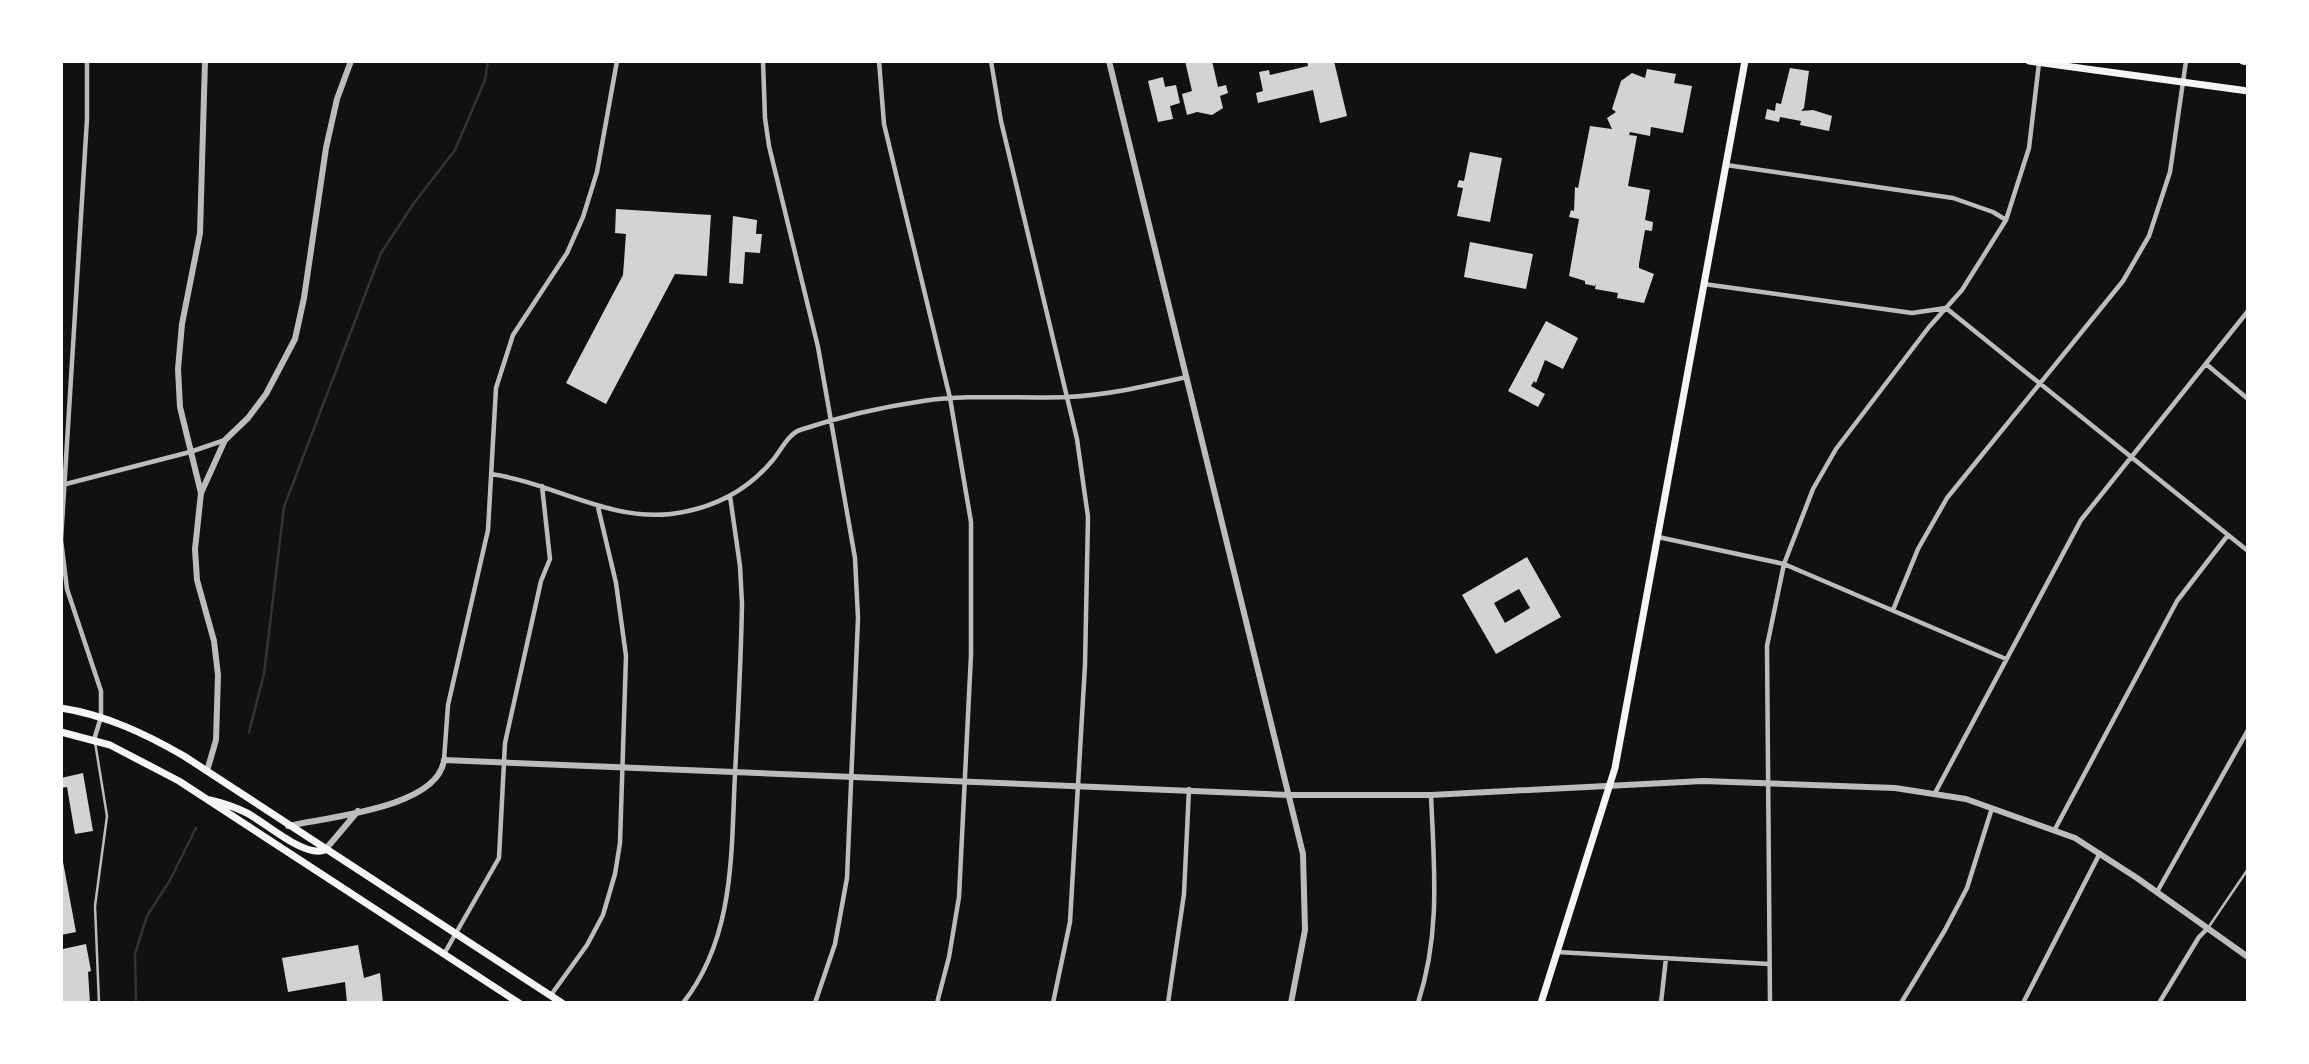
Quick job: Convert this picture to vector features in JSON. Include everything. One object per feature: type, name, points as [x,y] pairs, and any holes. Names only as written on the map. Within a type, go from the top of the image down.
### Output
[{"type":"main road","points":[[1541,1003],[1611,785],[1745,61]]},
{"type":"main road","points":[[2029,61],[2248,91]]},
{"type":"main road","points":[[61,708],[101,717],[138,731],[207,771],[562,1003]]},
{"type":"main road","points":[[61,732],[94,740],[134,756],[519,1003]]},
{"type":"main road","points":[[202,798],[246,812],[305,849],[318,852],[325,850]]},
{"type":"street","points":[[87,61],[83,183],[62,485],[64,572],[94,665],[103,703],[94,740]]},
{"type":"street","points":[[201,493],[180,407],[178,355],[200,233],[205,61]]},
{"type":"street","points":[[207,771],[216,740],[219,695],[217,658],[195,561],[201,493],[225,440],[248,418],[266,394],[295,339],[303,305],[326,148],[337,99],[351,61]]},
{"type":"street","points":[[288,826],[418,795],[439,775],[444,760],[448,705],[484,553],[493,411],[504,358],[513,335],[567,253],[583,217],[597,173],[617,61]]},
{"type":"street","points":[[763,61],[769,146],[818,347],[855,558],[858,618],[844,898],[835,944],[815,1003]]},
{"type":"street","points":[[879,61],[884,124],[950,398],[965,472],[973,558],[960,897],[937,1003]]},
{"type":"street","points":[[991,61],[1001,121],[1080,455],[1089,543],[1070,922],[1053,1003]]},
{"type":"street","points":[[1109,61],[1303,854],[1306,897],[1304,943],[1291,1003]]},
{"type":"street","points":[[1894,610],[1935,516],[2038,383],[2123,281],[2149,236],[2170,172],[2186,61]]},
{"type":"street","points":[[1770,1003],[1766,782],[1767,646],[1784,564],[1813,489],[1836,449],[1982,262],[2006,220],[2029,148],[2039,62]]},
{"type":"street","points":[[1726,166],[1953,198],[1993,212],[2006,220]]},
{"type":"street","points":[[1704,284],[1912,313],[1946,307],[2248,551]]},
{"type":"street","points":[[1935,793],[2070,537],[2248,312]]},
{"type":"street","points":[[2206,364],[2248,399]]},
{"type":"street","points":[[491,474],[542,486],[598,507],[632,514],[670,514],[704,507],[730,496],[760,473],[795,431],[914,402],[950,398],[1068,397],[1126,391],[1187,377]]},
{"type":"street","points":[[62,485],[190,452],[225,440]]},
{"type":"street","points":[[444,954],[499,858],[505,743],[541,581],[550,559],[542,486]]},
{"type":"street","points":[[683,1003],[705,967],[728,900],[742,604],[740,566],[730,496]]},
{"type":"street","points":[[551,995],[587,945],[611,892],[620,842],[626,656],[624,625],[598,507]]},
{"type":"street","points":[[2055,829],[2177,601],[2228,535]]},
{"type":"street","points":[[1657,537],[1784,564],[2006,659]]},
{"type":"street","points":[[2157,892],[2248,730]]},
{"type":"street","points":[[444,760],[1289,794],[1431,795],[1611,785],[1766,782],[1862,786],[1935,793],[1992,807],[2055,829],[2101,852],[2248,957]]},
{"type":"street","points":[[1168,1003],[1184,894],[1189,788]]},
{"type":"street","points":[[1418,1003],[1433,943],[1436,909],[1431,795]]},
{"type":"street","points":[[1901,1003],[1967,888],[1992,807]]},
{"type":"street","points":[[325,850],[358,811]]},
{"type":"street","points":[[2023,1003],[2101,852]]},
{"type":"street","points":[[2159,1003],[2199,937],[2208,928]]},
{"type":"street","points":[[1557,952],[1769,964]]},
{"type":"street","points":[[1661,1003],[1666,958]]},
{"type":"lane","points":[[94,740],[107,816],[95,906],[99,1003]]},
{"type":"lane","points":[[2208,928],[2248,869]]},
{"type":"building","points":[[1185,61],[1212,61],[1218,87],[1226,85],[1228,93],[1220,96],[1223,108],[1212,115],[1197,112],[1187,115],[1182,94],[1192,91]]},
{"type":"building","points":[[1307,61],[1334,61],[1347,116],[1320,123],[1313,90],[1258,103],[1256,93],[1263,91],[1259,72],[1269,70],[1270,75],[1308,66]]},
{"type":"building","points":[[1790,68],[1809,71],[1804,108],[1801,111],[1813,110],[1832,116],[1829,131],[1800,125],[1801,121],[1780,117],[1779,122],[1765,119],[1767,109],[1775,111],[1776,103],[1781,104]]},
{"type":"building","points":[[1647,69],[1676,74],[1674,83],[1692,86],[1683,133],[1651,127],[1650,136],[1630,132],[1629,135],[1637,136],[1628,186],[1650,190],[1645,220],[1653,222],[1652,231],[1645,230],[1639,264],[1639,268],[1654,274],[1644,303],[1617,298],[1618,293],[1595,289],[1596,283],[1595,286],[1585,284],[1585,281],[1569,276],[1579,219],[1569,217],[1571,210],[1574,211],[1575,187],[1578,188],[1590,126],[1612,129],[1607,118],[1616,112],[1612,109],[1621,81],[1632,73],[1645,78]]},
{"type":"building","points":[[1163,77],[1165,87],[1176,85],[1180,103],[1170,106],[1173,119],[1158,122],[1148,81]]},
{"type":"building","points":[[1470,152],[1502,158],[1490,222],[1457,216],[1463,188],[1457,187],[1459,180],[1464,181]]},
{"type":"building","points":[[616,209],[711,215],[707,276],[675,274],[606,404],[566,383],[623,275],[626,234],[615,233]]},
{"type":"building","points":[[733,216],[757,220],[756,234],[762,234],[760,253],[745,252],[743,284],[729,283]]},
{"type":"building","points":[[1470,242],[1533,254],[1526,289],[1464,277]]},
{"type":"building","points":[[1546,321],[1578,338],[1563,369],[1545,360],[1536,383],[1534,381],[1531,386],[1545,394],[1538,407],[1508,391]]},
{"type":"building","points":[[1527,557],[1561,617],[1496,654],[1462,595]],"holes":[[[1519,589],[1530,608],[1505,623],[1494,603]]]},
{"type":"building","points":[[83,773],[93,831],[75,834],[67,787],[61,788],[61,778]]},
{"type":"building","points":[[61,851],[76,932],[61,935]]},
{"type":"building","points":[[86,944],[91,971],[88,972],[90,1003],[61,1003],[63,949]]},
{"type":"building","points":[[358,945],[364,978],[380,973],[383,1003],[347,1003],[345,982],[288,992],[282,958]]},
{"type":"waterway","points":[[249,732],[264,674],[284,507],[381,253],[414,203],[455,150],[485,80],[488,61]]},
{"type":"waterway","points":[[136,1003],[135,954],[147,916],[170,880],[196,828]]}]
